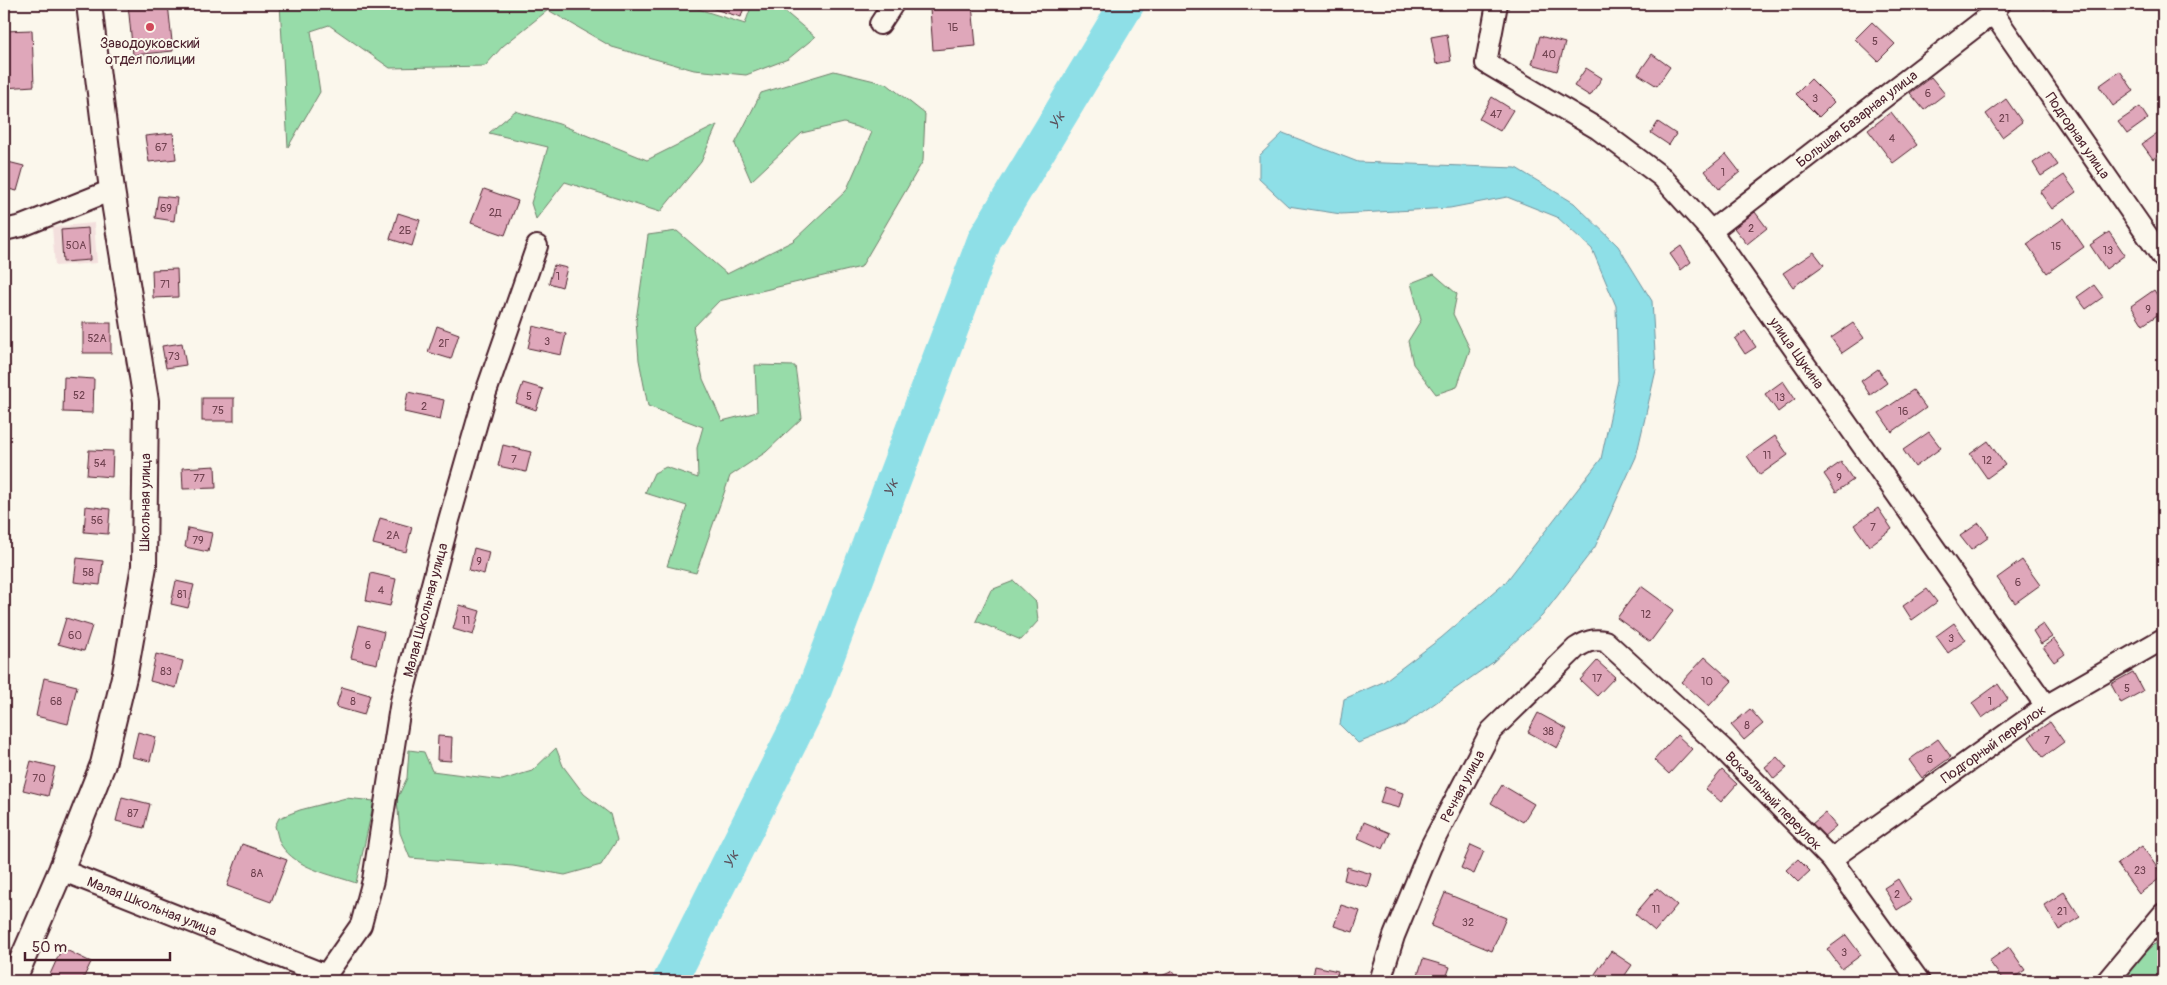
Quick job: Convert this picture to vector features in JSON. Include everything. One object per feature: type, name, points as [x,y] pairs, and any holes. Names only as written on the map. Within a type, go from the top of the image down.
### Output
[{"type":"street","name":"Школьная улица","points":[[14,981],[62,870],[102,764],[125,673],[144,566],[146,401],[112,190],[89,4]]},
{"type":"street","points":[[880,24],[893,4]]},
{"type":"street","name":"улица Щукина","points":[[1497,4],[1486,63],[1598,129],[1662,177],[1711,231],[2046,706]]},
{"type":"street","name":"Большая Базарная улица","points":[[1711,231],[1996,8]]},
{"type":"street","name":"Подгорная улица","points":[[1996,8],[2163,258]]},
{"type":"street","points":[[4,230],[22,226],[112,190]]},
{"type":"street","name":"Малая Школьная улица","points":[[62,870],[326,978],[360,925],[373,880],[401,701],[448,520],[484,398],[537,246]]},
{"type":"street","name":"Подгорный переулок","points":[[1831,860],[2046,706],[2163,639]]},
{"type":"street","name":"Речная улица","points":[[1380,981],[1394,936],[1431,846],[1491,731],[1576,648],[1587,641],[1605,641]]},
{"type":"street","name":"Вокзальный переулок","points":[[1605,641],[1722,748],[1831,860],[1919,981]]},
{"type":"street","points":[[2107,981],[2163,914]]},
{"type":"shaded area","points":[[94,223],[97,263],[55,266],[52,227]]},
{"type":"green space","points":[[280,4],[683,4],[745,24],[752,4],[776,4],[815,37],[788,59],[746,75],[694,70],[612,47],[548,10],[503,46],[485,66],[390,68],[329,25],[311,31],[320,92],[288,147]]},
{"type":"green space","points":[[834,71],[887,84],[925,114],[923,161],[861,267],[719,301],[693,328],[703,379],[722,421],[757,412],[755,365],[795,366],[802,418],[766,452],[730,476],[696,573],[667,566],[687,506],[645,493],[654,473],[666,467],[698,478],[697,448],[703,427],[648,406],[639,360],[636,321],[648,235],[677,231],[727,274],[793,241],[846,191],[872,132],[844,123],[802,133],[751,181],[735,144],[761,93]]},
{"type":"green space","points":[[515,111],[559,124],[647,160],[717,125],[701,162],[660,212],[565,182],[536,219],[531,203],[548,147],[489,133]]},
{"type":"green space","points":[[1434,274],[1457,294],[1453,314],[1470,349],[1457,387],[1436,394],[1413,364],[1408,341],[1421,320],[1411,283]]},
{"type":"green space","points":[[1014,581],[1036,602],[1038,621],[1021,640],[976,621],[991,590]]},
{"type":"green space","points":[[556,748],[563,766],[584,794],[610,814],[617,840],[601,865],[565,875],[513,866],[410,858],[400,833],[397,799],[407,778],[409,750],[424,752],[432,771],[502,780],[532,771]]},
{"type":"green space","points":[[346,798],[374,801],[356,883],[315,870],[296,860],[281,845],[275,826],[279,818],[300,810]]},
{"type":"green space","points":[[2163,937],[2163,981],[2121,981],[2135,962]]},
{"type":"water","points":[[1283,133],[1358,162],[1516,168],[1574,203],[1618,246],[1652,301],[1656,370],[1636,457],[1595,547],[1542,616],[1492,663],[1404,725],[1358,743],[1340,725],[1344,699],[1383,682],[1441,638],[1505,583],[1601,459],[1618,380],[1616,306],[1592,249],[1557,217],[1507,197],[1450,208],[1341,214],[1288,206],[1259,179],[1259,156]]},
{"type":"building","name":"Заводоуковский отдел полиции","points":[[128,4],[168,4],[173,51],[133,55]]},
{"type":"building","points":[[697,4],[745,4],[741,17]]},
{"type":"building","points":[[2040,4],[2052,4],[2044,9]]},
{"type":"building","points":[[972,5],[976,46],[933,50],[930,9]]},
{"type":"building","points":[[1872,22],[1895,44],[1878,61],[1855,39]]},
{"type":"building","points":[[32,30],[34,86],[4,88],[4,31]]},
{"type":"building","points":[[1447,34],[1451,61],[1436,64],[1431,37]]},
{"type":"building","points":[[1540,36],[1565,43],[1557,71],[1532,64]]},
{"type":"building","points":[[1652,54],[1670,67],[1657,86],[1638,74]]},
{"type":"building","points":[[1586,68],[1602,78],[1590,96],[1574,86]]},
{"type":"building","points":[[2120,71],[2134,91],[2113,106],[2099,86]]},
{"type":"building","points":[[1931,77],[1945,94],[1924,110],[1910,93]]},
{"type":"building","points":[[1811,79],[1834,102],[1819,117],[1796,94]]},
{"type":"building","points":[[1492,97],[1513,110],[1500,131],[1479,119]]},
{"type":"building","points":[[2006,99],[2022,122],[2002,137],[1986,114]]},
{"type":"building","points":[[2140,107],[2148,119],[2127,134],[2118,122]]},
{"type":"building","points":[[1891,112],[1917,145],[1893,163],[1868,130]]},
{"type":"building","points":[[1658,122],[1676,134],[1669,145],[1651,133]]},
{"type":"building","points":[[2160,131],[2163,135],[2163,152],[2153,159],[2142,144]]},
{"type":"building","points":[[173,133],[176,159],[149,162],[145,136]]},
{"type":"building","points":[[2049,152],[2058,165],[2041,176],[2033,163]]},
{"type":"building","points":[[1726,154],[1740,172],[1719,189],[1705,171]]},
{"type":"building","points":[[4,161],[24,166],[17,191],[4,188]]},
{"type":"building","points":[[2064,175],[2076,192],[2052,209],[2040,192]]},
{"type":"building","points":[[484,189],[518,201],[505,235],[471,223]]},
{"type":"building","points":[[158,196],[177,198],[174,221],[155,218]]},
{"type":"building","points":[[1755,212],[1767,228],[1747,244],[1734,228]]},
{"type":"building","points":[[398,213],[420,220],[412,246],[390,239]]},
{"type":"building","points":[[2064,218],[2084,247],[2047,273],[2027,244]]},
{"type":"building","points":[[88,228],[90,260],[63,262],[61,230]]},
{"type":"building","points":[[2109,232],[2125,255],[2106,269],[2090,245]]},
{"type":"building","points":[[1681,246],[1691,262],[1681,270],[1670,254]]},
{"type":"building","points":[[1814,252],[1824,265],[1793,287],[1783,273]]},
{"type":"building","points":[[554,265],[567,268],[562,287],[549,283]]},
{"type":"building","points":[[177,269],[178,297],[153,298],[152,270]]},
{"type":"building","points":[[2094,285],[2103,297],[2086,309],[2077,297]]},
{"type":"building","points":[[2154,290],[2163,304],[2163,311],[2143,325],[2131,306]]},
{"type":"building","points":[[83,323],[111,323],[111,353],[83,353]]},
{"type":"building","points":[[1853,323],[1864,338],[1842,353],[1831,338]]},
{"type":"building","points":[[437,326],[459,334],[451,359],[428,352]]},
{"type":"building","points":[[533,326],[566,334],[561,355],[528,348]]},
{"type":"building","points":[[1745,331],[1756,347],[1745,354],[1735,339]]},
{"type":"building","points":[[182,343],[186,365],[166,368],[162,346]]},
{"type":"building","points":[[1878,369],[1887,383],[1870,395],[1861,381]]},
{"type":"building","points":[[64,377],[94,379],[93,413],[63,412]]},
{"type":"building","points":[[1783,381],[1795,399],[1778,412],[1765,394]]},
{"type":"building","points":[[523,383],[543,389],[536,410],[516,403]]},
{"type":"building","points":[[1913,390],[1926,408],[1892,432],[1879,413]]},
{"type":"building","points":[[408,392],[444,400],[440,420],[404,412]]},
{"type":"building","points":[[202,398],[234,398],[234,421],[202,421]]},
{"type":"building","points":[[1929,432],[1941,448],[1915,467],[1903,450]]},
{"type":"building","points":[[1775,436],[1788,455],[1760,475],[1747,456]]},
{"type":"building","points":[[1988,441],[2005,465],[1987,478],[1970,454]]},
{"type":"building","points":[[503,445],[531,452],[526,472],[498,466]]},
{"type":"building","points":[[89,450],[113,451],[112,477],[87,475]]},
{"type":"building","points":[[1841,462],[1853,480],[1836,492],[1824,474]]},
{"type":"building","points":[[215,466],[216,488],[183,489],[182,468]]},
{"type":"building","points":[[86,506],[110,509],[108,534],[84,532]]},
{"type":"building","points":[[1878,508],[1892,529],[1869,546],[1854,525]]},
{"type":"building","points":[[380,518],[412,527],[406,552],[373,544]]},
{"type":"building","points":[[1979,523],[1989,537],[1971,550],[1960,536]]},
{"type":"building","points":[[188,528],[212,533],[208,552],[185,547]]},
{"type":"building","points":[[474,548],[489,552],[484,574],[469,570]]},
{"type":"building","points":[[77,558],[103,561],[100,585],[74,582]]},
{"type":"building","points":[[2022,560],[2040,585],[2015,603],[1997,578]]},
{"type":"building","points":[[371,573],[396,579],[390,606],[366,601]]},
{"type":"building","points":[[176,581],[194,585],[188,608],[171,604]]},
{"type":"building","points":[[1641,586],[1674,610],[1650,642],[1617,618]]},
{"type":"building","points":[[1927,589],[1937,602],[1912,620],[1903,606]]},
{"type":"building","points":[[460,605],[480,611],[473,635],[453,629]]},
{"type":"building","points":[[66,618],[92,626],[84,651],[58,644]]},
{"type":"building","points":[[1954,623],[1966,640],[1948,653],[1936,636]]},
{"type":"building","points":[[2043,624],[2052,637],[2041,644],[2033,631]]},
{"type":"building","points":[[359,625],[384,632],[377,664],[351,658]]},
{"type":"building","points":[[2054,639],[2065,654],[2054,662],[2043,647]]},
{"type":"building","points":[[156,654],[183,661],[176,688],[150,681]]},
{"type":"building","points":[[1705,657],[1732,681],[1709,706],[1682,682]]},
{"type":"building","points":[[1597,661],[1615,677],[1597,696],[1580,680]]},
{"type":"building","points":[[2133,672],[2143,691],[2121,703],[2111,684]]},
{"type":"building","points":[[44,678],[77,686],[68,724],[36,716]]},
{"type":"building","points":[[1998,684],[2008,699],[1982,718],[1972,703]]},
{"type":"building","points":[[342,687],[370,695],[364,715],[336,707]]},
{"type":"building","points":[[1750,709],[1763,724],[1744,740],[1731,725]]},
{"type":"building","points":[[1538,713],[1567,729],[1557,748],[1528,732]]},
{"type":"building","points":[[2050,722],[2064,742],[2043,757],[2029,737]]},
{"type":"building","points":[[138,732],[156,737],[150,761],[132,757]]},
{"type":"building","points":[[1677,735],[1692,749],[1669,774],[1654,760]]},
{"type":"building","points":[[438,736],[452,737],[451,761],[437,760]]},
{"type":"building","points":[[1938,739],[1951,757],[1922,778],[1909,760]]},
{"type":"building","points":[[1777,757],[1787,768],[1774,779],[1765,767]]},
{"type":"building","points":[[31,761],[55,767],[48,796],[23,790]]},
{"type":"building","points":[[1722,770],[1737,784],[1721,802],[1706,789]]},
{"type":"building","points":[[1502,785],[1534,804],[1523,822],[1491,803]]},
{"type":"building","points":[[1385,787],[1403,793],[1399,808],[1380,803]]},
{"type":"building","points":[[122,797],[150,804],[144,828],[116,821]]},
{"type":"building","points":[[1825,813],[1836,826],[1823,837],[1812,824]]},
{"type":"building","points":[[1364,822],[1390,833],[1383,849],[1358,838]]},
{"type":"building","points":[[242,844],[287,860],[271,902],[227,886]]},
{"type":"building","points":[[1471,845],[1484,851],[1474,874],[1461,868]]},
{"type":"building","points":[[2142,846],[2163,876],[2139,894],[2117,864]]},
{"type":"building","points":[[1798,859],[1810,871],[1798,882],[1786,870]]},
{"type":"building","points":[[1347,867],[1372,874],[1368,887],[1344,880]]},
{"type":"building","points":[[1898,879],[1911,901],[1897,910],[1884,888]]},
{"type":"building","points":[[1657,888],[1677,905],[1655,931],[1635,914]]},
{"type":"building","points":[[2064,892],[2080,917],[2059,930],[2044,905]]},
{"type":"building","points":[[1445,893],[1506,918],[1492,951],[1431,926]]},
{"type":"building","points":[[1341,905],[1360,911],[1353,932],[1334,926]]},
{"type":"building","points":[[1846,935],[1861,955],[1842,969],[1827,949]]},
{"type":"building","points":[[2009,947],[2025,970],[2009,981],[2004,981],[1989,961]]},
{"type":"building","points":[[62,948],[91,962],[82,981],[47,981]]},
{"type":"building","points":[[1611,951],[1632,965],[1621,981],[1590,981]]},
{"type":"building","points":[[1423,959],[1450,967],[1445,981],[1416,981]]},
{"type":"building","points":[[1315,966],[1338,971],[1336,981],[1312,981]]},
{"type":"building","points":[[1173,971],[1178,981],[1150,981]]},
{"type":"waterway","name":"Ук","points":[[670,981],[809,704],[985,239],[1127,4]]},
{"type":"place","name":"Заводоуковский отдел полиции","points":[[150,27]]}]
